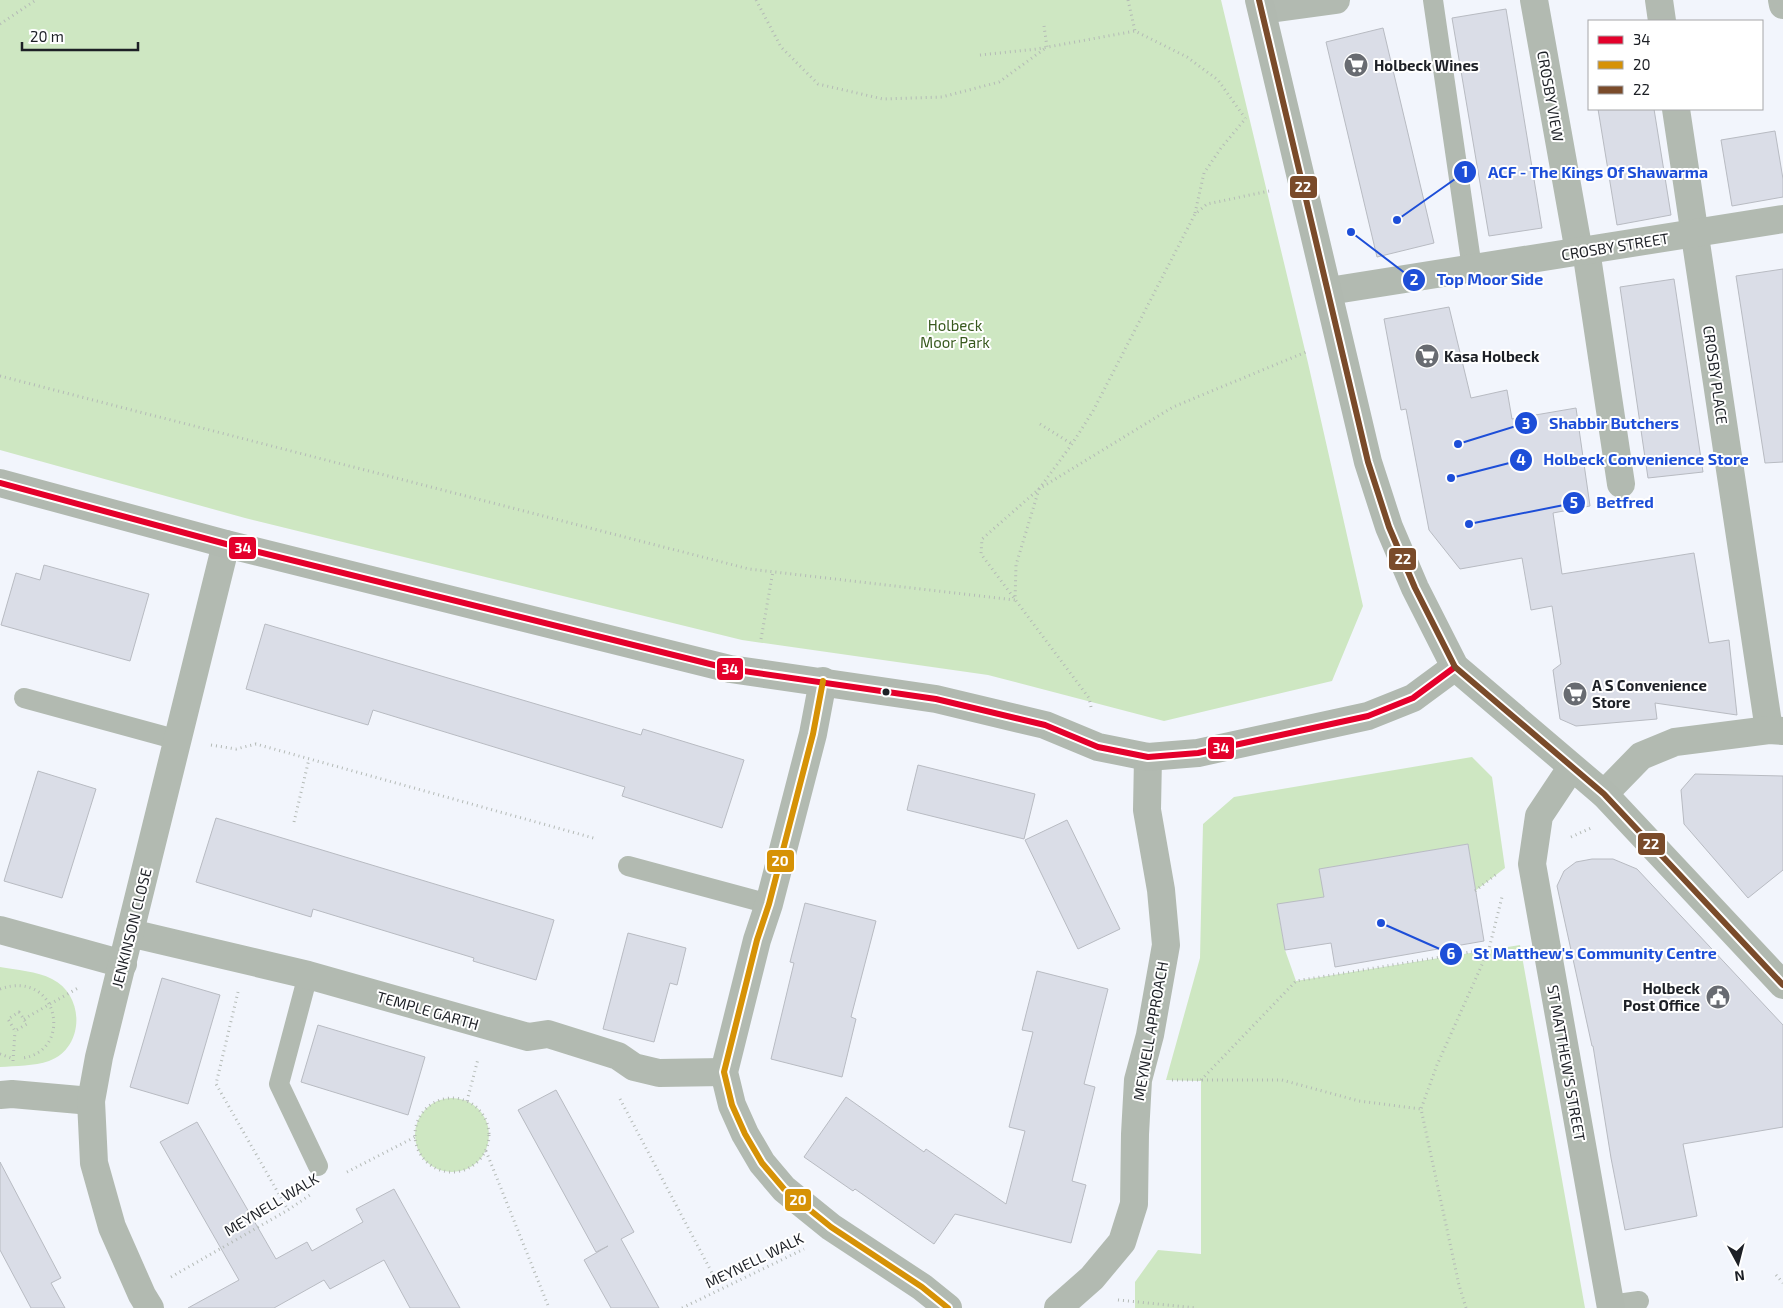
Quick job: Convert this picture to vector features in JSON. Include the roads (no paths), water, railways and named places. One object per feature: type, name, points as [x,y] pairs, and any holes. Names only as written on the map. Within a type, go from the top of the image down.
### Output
[{"type":"street","points":[[1336,0],[1261,5],[1368,462],[1389,527],[1415,588],[1455,667],[1571,768],[1604,794],[1783,986]]},
{"type":"street","name":"CROSBY VIEW","points":[[1534,0],[1582,251],[1621,484]]},
{"type":"street","points":[[1659,0],[1662,20]]},
{"type":"street","points":[[1782,0],[1783,5]]},
{"type":"street","name":"CROSBY PLACE","points":[[1676,110],[1776,730]]},
{"type":"street","name":"CROSBY STREET","points":[[1329,291],[1783,220]]},
{"type":"street","points":[[0,483],[226,544],[730,668],[936,699],[1045,725],[1098,748],[1148,757],[1198,754],[1368,716],[1412,698],[1455,667]]},
{"type":"street","name":"JENKINSON CLOSE","points":[[146,1302],[112,1227],[94,1163],[91,1102],[99,1057],[226,544]]},
{"type":"street","points":[[822,681],[813,734],[769,904],[757,940],[724,1072],[732,1105],[744,1134],[762,1163],[784,1189],[831,1227],[922,1287],[948,1308]]},
{"type":"street","points":[[1604,794],[1641,756],[1674,742],[1776,730]]},
{"type":"street","name":"MEYNELL APPROACH","points":[[1058,1308],[1092,1278],[1122,1242],[1134,1204],[1138,1080],[1150,1035],[1166,946],[1161,890],[1147,810],[1148,757]]},
{"type":"street","name":"ST MATTHEW'S STREET","points":[[1571,768],[1539,816],[1532,864],[1611,1307]]},
{"type":"street","points":[[0,930],[123,964]]},
{"type":"street","name":"TEMPLE GARTH","points":[[130,933],[308,975],[528,1038],[548,1034],[618,1056],[634,1067],[659,1073],[724,1072]]},
{"type":"street","points":[[0,1095],[12,1094],[91,1102]]},
{"type":"lane","points":[[1433,0],[1472,268]]},
{"type":"lane","points":[[24,698],[178,740]]},
{"type":"lane","points":[[628,866],[769,904]]},
{"type":"lane","points":[[308,975],[280,1084],[318,1166]]},
{"type":"lane","points":[[1611,1307],[1639,1300]]},
{"type":"place","name":"Holbeck Wines","points":[[1356,65]]},
{"type":"place","name":"ACF - The Kings Of Shawarma","points":[[1397,220]]},
{"type":"place","name":"Top Moor Side","points":[[1351,232]]},
{"type":"place","name":"Kasa Holbeck","points":[[1427,356]]},
{"type":"place","name":"Shabbir Butchers","points":[[1458,444]]},
{"type":"place","name":"Holbeck Convenience Store","points":[[1451,478]]},
{"type":"place","name":"Betfred","points":[[1469,524]]},
{"type":"place","name":"A S Convenience Store","points":[[1575,694]]},
{"type":"place","name":"St Matthew's Community Centre","points":[[1381,923]]},
{"type":"place","name":"Holbeck Post Office","points":[[1718,997]]},
{"type":"park label","name":"Holbeck Moor Park","points":[[955,334]]}]
